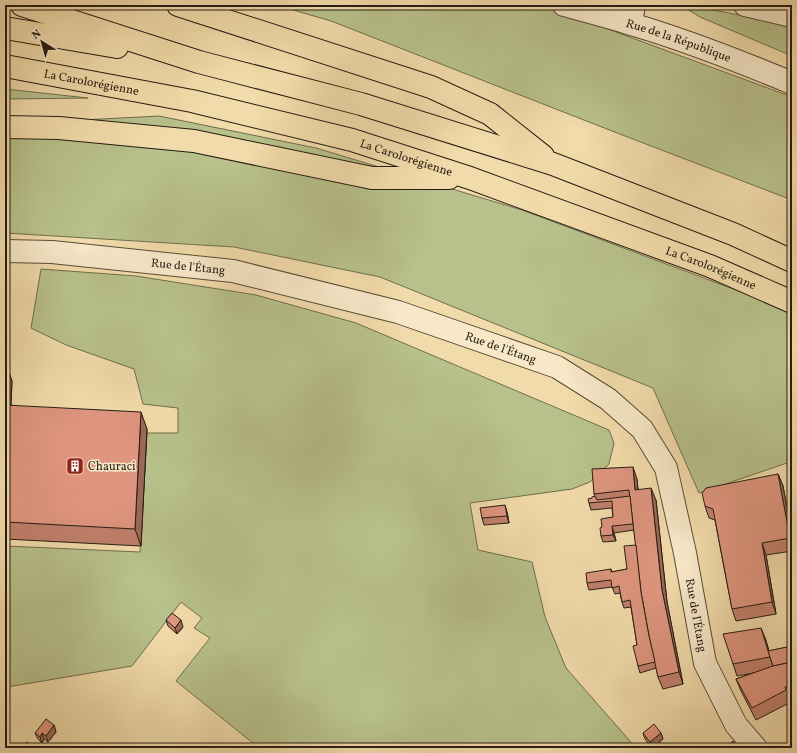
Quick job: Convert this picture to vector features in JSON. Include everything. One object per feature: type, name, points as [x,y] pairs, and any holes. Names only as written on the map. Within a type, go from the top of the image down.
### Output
[{"type":"highway","points":[[22,5],[199,62],[361,104],[553,164],[733,234],[792,261]]},
{"type":"highway","points":[[178,5],[431,86],[490,114],[553,164]]},
{"type":"highway","points":[[5,28],[199,62]]},
{"type":"highway","name":"La Carolorégienne","points":[[5,66],[200,103],[352,140],[470,178],[710,266],[792,302]]},
{"type":"highway","points":[[5,127],[59,128],[194,141],[372,178],[470,178]]},
{"type":"street","name":"Rue de la République","points":[[564,5],[633,14],[730,57],[792,82]]},
{"type":"street","points":[[745,5],[792,16]]},
{"type":"street","name":"Rue de l'Étang","points":[[5,252],[52,252],[233,271],[398,312],[557,368],[608,399],[642,429],[666,468],[685,553],[705,663],[736,725],[756,748]]},
{"type":"green space","points":[[276,5],[543,5],[792,97],[792,200],[331,21]]},
{"type":"green space","points":[[681,5],[792,25],[792,56],[700,17]]},
{"type":"green space","points":[[5,89],[88,98],[5,99]]},
{"type":"green space","points":[[159,116],[316,148],[522,210],[792,311],[792,470],[790,462],[699,493],[653,388],[380,277],[234,247],[5,233],[5,124]]},
{"type":"green space","points":[[41,269],[136,276],[256,295],[356,323],[609,430],[614,443],[609,464],[590,482],[572,489],[470,503],[478,550],[532,562],[545,617],[566,668],[636,748],[259,748],[176,681],[210,638],[194,628],[202,618],[181,602],[132,666],[7,687],[5,686],[5,546],[140,552],[147,433],[178,433],[178,408],[143,404],[134,369],[66,345],[31,328]]},
{"type":"building","name":"Chauraci","points":[[5,405],[141,412],[135,529],[5,522]]},
{"type":"building","points":[[633,467],[635,490],[651,488],[662,590],[679,672],[658,677],[641,592],[629,490],[594,494],[592,469]]},
{"type":"building","points":[[778,474],[790,538],[762,543],[772,602],[732,609],[713,509],[705,506],[702,493],[706,488]]},
{"type":"building","points":[[595,496],[597,500],[630,496],[633,524],[612,526],[613,535],[601,536],[601,519],[613,517],[612,501],[589,503],[588,499]]},
{"type":"building","points":[[505,505],[507,516],[482,518],[480,508]]},
{"type":"building","points":[[636,545],[641,592],[655,662],[638,666],[633,646],[637,645],[630,600],[622,602],[619,586],[612,588],[611,580],[587,583],[586,573],[611,569],[611,572],[627,569],[624,546]]},
{"type":"building","points":[[172,613],[181,620],[175,628],[166,620]]},
{"type":"building","points":[[761,628],[770,657],[733,664],[723,634]]},
{"type":"building","points":[[792,646],[792,662],[773,666],[768,651]]},
{"type":"building","points":[[792,662],[792,686],[785,687],[786,690],[752,708],[736,679],[773,666]]},
{"type":"building","points":[[46,719],[54,725],[46,736],[42,733],[40,737],[35,733]]},
{"type":"building","points":[[654,724],[661,733],[650,742],[643,733]]},
{"type":"building","points":[[733,741],[739,748],[725,748]]},
{"type":"building","points":[[27,742],[35,748],[27,748],[24,745]]},
{"type":"building","points":[[21,743],[27,748],[17,748]]},
{"type":"place","name":"Chauraci","points":[[75,466]]}]
